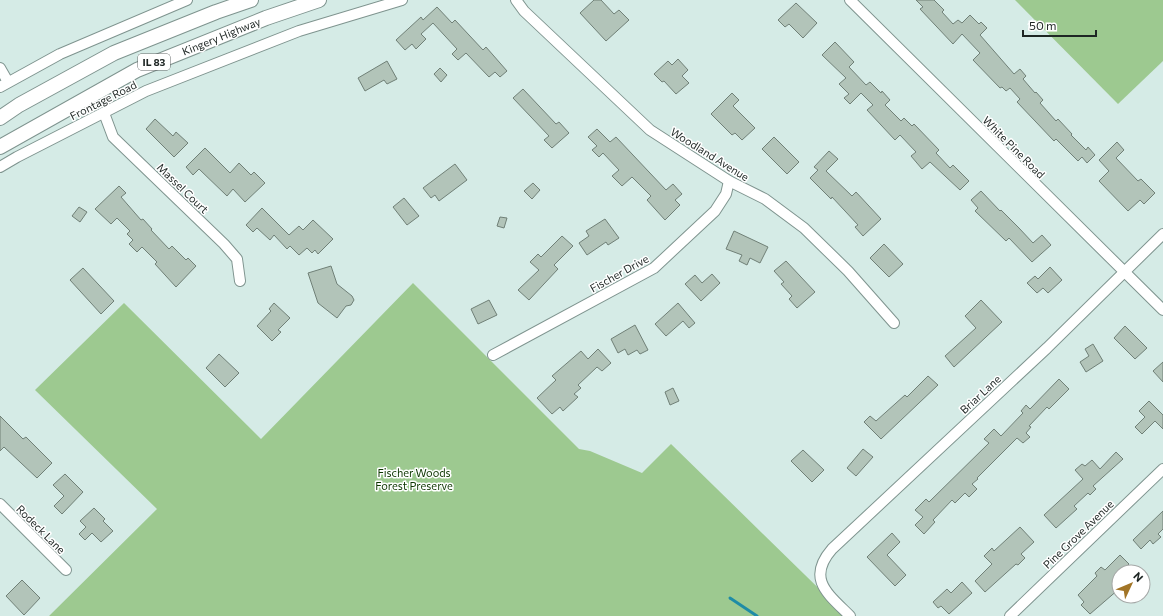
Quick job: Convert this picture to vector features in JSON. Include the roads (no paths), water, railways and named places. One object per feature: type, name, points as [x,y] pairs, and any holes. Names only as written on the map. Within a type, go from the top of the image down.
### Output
[{"type":"highway","name":"Kingery Highway","points":[[0,118],[19,105],[114,53],[250,0]]},
{"type":"highway","name":"Kingery Highway","points":[[0,147],[137,70],[266,18],[319,0]]},
{"type":"street","points":[[0,68],[4,85],[60,54],[187,0]]},
{"type":"street","name":"Frontage Road","points":[[0,168],[17,157],[146,91],[299,31],[402,0]]},
{"type":"street","name":"Woodland Avenue","points":[[516,0],[524,11],[640,123],[729,181],[764,199],[804,228],[848,271],[894,323]]},
{"type":"street","name":"White Pine Road","points":[[850,0],[1163,310]]},
{"type":"street","name":"Massel Court","points":[[104,112],[113,137],[224,244],[237,259],[240,281]]},
{"type":"street","name":"Fischer Drive","points":[[493,355],[654,268],[715,211],[726,194],[729,181]]},
{"type":"street","name":"Briar Lane","points":[[850,616],[820,583],[819,574],[825,557],[1046,348],[1163,234]]},
{"type":"street","name":"Pine Grove Avenue","points":[[1010,616],[1163,469]]},
{"type":"street","name":"Rodeck Lane","points":[[0,504],[66,570]]},
{"type":"waterway","points":[[730,598],[757,616]]},
{"type":"park label","name":"Fischer Woods Forest Preserve","points":[[414,478]]}]
